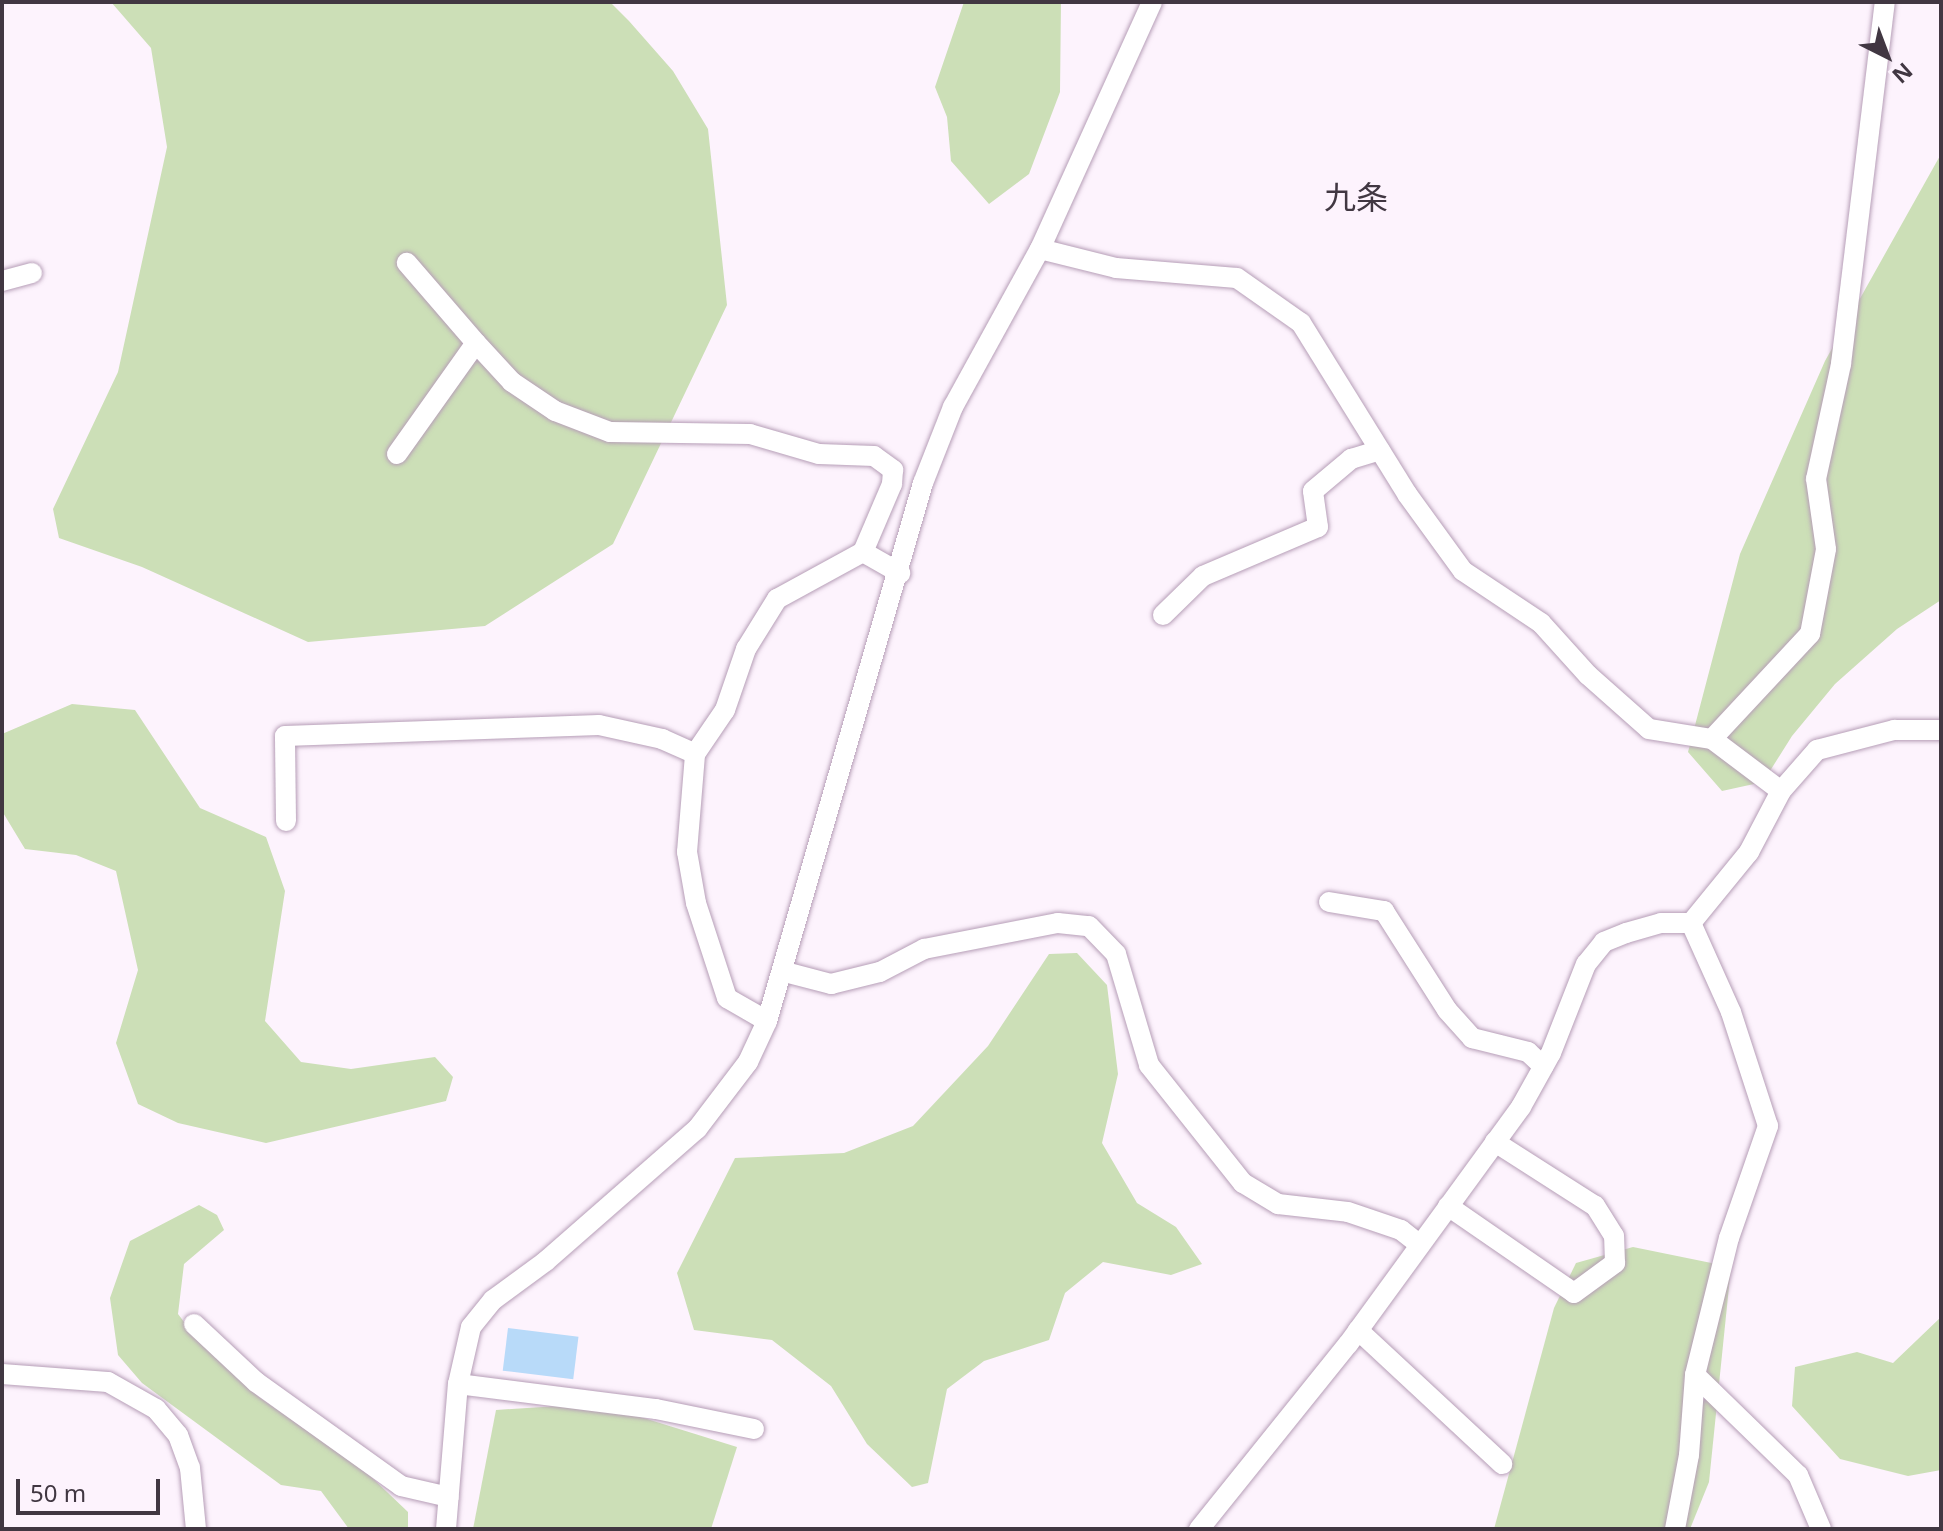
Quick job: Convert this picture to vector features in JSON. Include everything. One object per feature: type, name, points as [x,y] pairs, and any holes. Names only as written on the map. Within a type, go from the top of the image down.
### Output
[{"type":"street","points":[[446,1529],[458,1384],[471,1327],[493,1300],[546,1261],[697,1129],[748,1062],[767,1021],[785,972],[923,483],[953,407],[1040,249],[1152,2]]},
{"type":"street","points":[[1712,739],[1810,634],[1826,549],[1816,479],[1841,364],[1885,2]]},
{"type":"street","points":[[1040,249],[1116,268],[1237,278],[1301,323],[1380,450],[1463,571],[1541,623],[1588,675],[1649,729],[1712,739],[1781,791]]},
{"type":"street","points":[[407,263],[512,382],[555,411],[610,432],[750,434],[819,454],[874,456],[893,470],[892,484],[863,552],[777,599],[746,649],[725,710],[695,754],[687,852],[696,903],[727,998],[767,1021]]},
{"type":"street","points":[[2,281],[32,273]]},
{"type":"street","points":[[397,454],[476,343]]},
{"type":"street","points":[[1163,615],[1203,576],[1318,527],[1313,491],[1351,459],[1380,450]]},
{"type":"street","points":[[863,552],[900,573]]},
{"type":"street","points":[[286,821],[285,736],[599,725],[662,739],[695,754]]},
{"type":"street","points":[[1691,923],[1749,852],[1781,791],[1817,750],[1894,730],[1941,730]]},
{"type":"street","points":[[1329,902],[1384,911],[1447,1010],[1472,1038],[1528,1052],[1543,1066]]},
{"type":"street","points":[[785,972],[831,984],[880,972],[924,949],[1058,923],[1089,926],[1116,954],[1149,1065],[1243,1183],[1278,1204],[1348,1212],[1401,1230],[1420,1245]]},
{"type":"street","points":[[1199,1529],[1358,1330],[1495,1142],[1543,1066],[1586,964],[1604,942],[1661,923],[1691,923]]},
{"type":"street","points":[[1675,1529],[1689,1455],[1695,1375],[1729,1238],[1768,1126],[1731,1012],[1691,923]]},
{"type":"street","points":[[1448,1206],[1574,1293],[1615,1263],[1614,1236],[1595,1206],[1495,1142]]},
{"type":"street","points":[[194,1324],[256,1382],[401,1486],[449,1497]]},
{"type":"street","points":[[1358,1330],[1502,1464]]},
{"type":"street","points":[[2,1374],[108,1382],[156,1409],[178,1435],[190,1468],[196,1529]]},
{"type":"street","points":[[1695,1375],[1798,1475],[1821,1529]]},
{"type":"street","points":[[458,1384],[656,1409],[754,1429]]},
{"type":"green space","points":[[111,2],[610,2],[629,21],[673,71],[708,129],[727,305],[613,544],[485,626],[308,642],[142,567],[59,538],[53,509],[118,372],[167,147],[151,48]]},
{"type":"green space","points":[[964,2],[1061,2],[1060,92],[1029,174],[989,204],[951,161],[947,117],[935,87]]},
{"type":"green space","points":[[1941,154],[1941,600],[1897,629],[1835,684],[1792,736],[1763,782],[1722,791],[1688,752],[1740,554],[1825,361]]},
{"type":"green space","points":[[72,704],[135,710],[200,808],[266,837],[285,891],[265,1021],[301,1062],[351,1069],[435,1057],[453,1077],[446,1101],[266,1143],[178,1123],[138,1104],[116,1043],[138,970],[116,871],[76,855],[25,849],[2,811],[2,734]]},
{"type":"green space","points":[[1077,953],[1107,985],[1118,1074],[1102,1143],[1137,1203],[1176,1227],[1202,1264],[1171,1275],[1103,1262],[1065,1293],[1049,1340],[984,1361],[947,1389],[928,1483],[912,1487],[867,1444],[831,1386],[772,1340],[694,1330],[677,1273],[735,1158],[844,1153],[913,1126],[988,1046],[1049,954]]},
{"type":"green space","points":[[199,1205],[217,1215],[224,1230],[184,1264],[178,1314],[197,1339],[259,1397],[365,1471],[408,1512],[408,1529],[349,1529],[321,1491],[281,1485],[142,1383],[118,1355],[110,1298],[130,1241]]},
{"type":"green space","points":[[1633,1247],[1731,1267],[1709,1482],[1690,1529],[1494,1529],[1554,1308],[1576,1263]]},
{"type":"green space","points":[[1941,1317],[1941,1470],[1908,1476],[1840,1459],[1792,1406],[1795,1367],[1857,1352],[1893,1363]]},
{"type":"green space","points":[[558,1406],[631,1414],[737,1447],[711,1529],[473,1529],[496,1410]]},
{"type":"water","points":[[508,1328],[578,1337],[573,1379],[503,1371]]},
{"type":"district","name":"九条","points":[[1356,197]]}]
